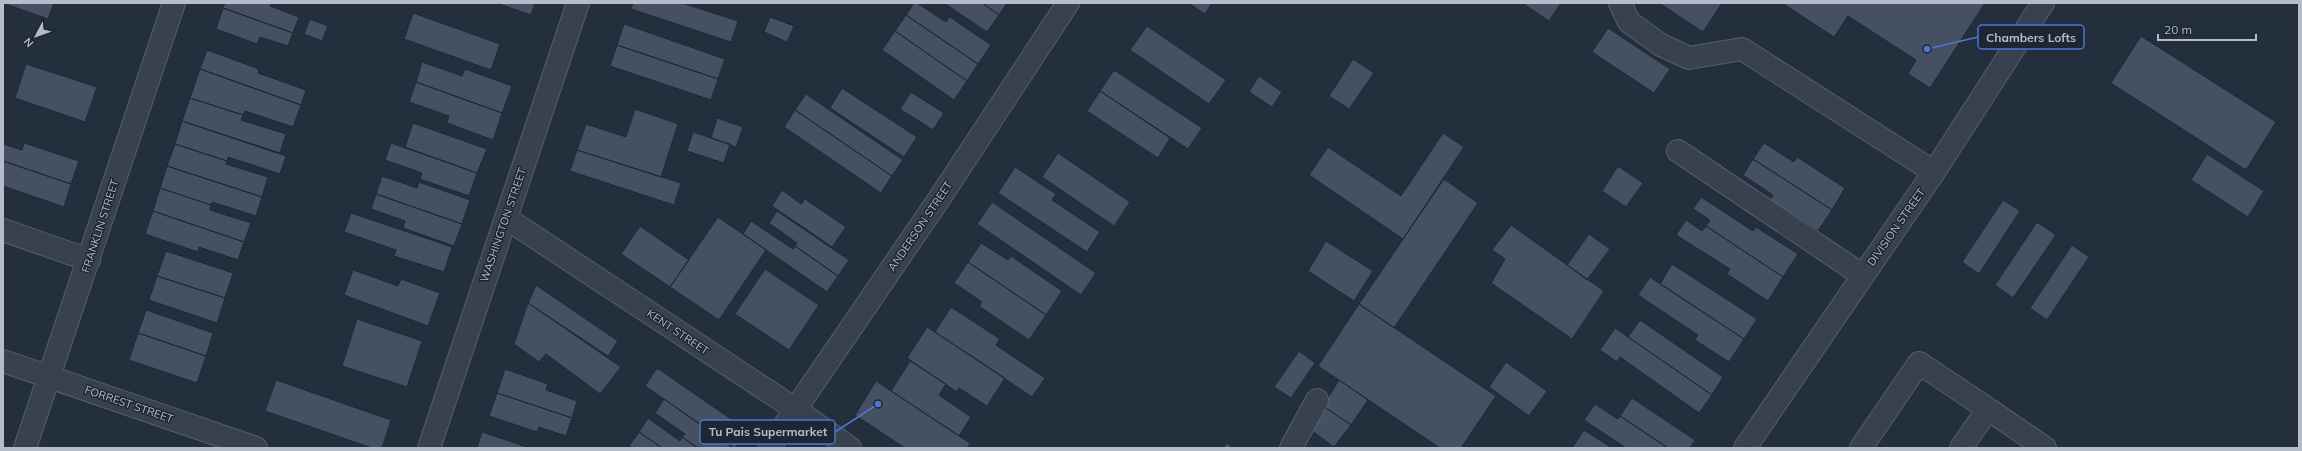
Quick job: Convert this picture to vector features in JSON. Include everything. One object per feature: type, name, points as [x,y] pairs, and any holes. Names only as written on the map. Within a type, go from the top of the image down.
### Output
[{"type":"street","name":"FRANKLIN STREET","points":[[25,448],[174,3]]},
{"type":"street","name":"WASHINGTON STREET","points":[[429,448],[578,3]]},
{"type":"street","name":"ANDERSON STREET","points":[[769,448],[939,199],[1068,3]]},
{"type":"street","points":[[1620,3],[1629,22],[1661,45],[1688,58],[1742,49],[1934,172]]},
{"type":"street","name":"DIVISION STREET","points":[[1745,448],[1862,275],[1934,172],[2043,3]]},
{"type":"street","points":[[1678,151],[1862,275]]},
{"type":"street","name":"KENT STREET","points":[[506,218],[795,409],[850,448]]},
{"type":"street","points":[[3,230],[89,260]]},
{"type":"street","name":"FORREST STREET","points":[[3,361],[256,448]]},
{"type":"street","points":[[1862,448],[1919,363],[2045,448]]},
{"type":"street","points":[[1290,448],[1317,400]]},
{"type":"street","points":[[1962,448],[1988,409]]},
{"type":"building","points":[[3,3],[54,3],[48,19]]},
{"type":"building","points":[[225,3],[272,3],[270,6],[299,17],[293,33],[223,8]]},
{"type":"building","points":[[496,3],[535,3],[531,15]]},
{"type":"building","points":[[633,3],[682,3],[738,21],[731,42],[631,9]]},
{"type":"building","points":[[914,3],[917,3],[946,22],[950,17],[991,45],[978,64],[906,15]]},
{"type":"building","points":[[944,3],[982,3],[999,15],[987,32]]},
{"type":"building","points":[[982,3],[1007,3],[999,15]]},
{"type":"building","points":[[1188,3],[1212,3],[1205,14]]},
{"type":"building","points":[[1522,3],[1561,3],[1549,21]]},
{"type":"building","points":[[1659,3],[1722,3],[1703,32]]},
{"type":"building","points":[[1782,3],[1985,3],[1930,88],[1908,74],[1916,60],[1848,16],[1834,37]]},
{"type":"building","points":[[223,8],[293,33],[288,46],[260,37],[257,44],[216,29]]},
{"type":"building","points":[[413,13],[500,44],[491,70],[404,39]]},
{"type":"building","points":[[906,15],[978,64],[967,81],[895,31]]},
{"type":"building","points":[[770,17],[794,26],[787,42],[764,32]]},
{"type":"building","points":[[310,19],[328,26],[322,41],[304,34]]},
{"type":"building","points":[[624,24],[725,59],[718,79],[617,45]]},
{"type":"building","points":[[1147,26],[1226,80],[1209,104],[1130,50]]},
{"type":"building","points":[[1608,28],[1670,69],[1654,93],[1592,52]]},
{"type":"building","points":[[895,31],[967,81],[954,100],[882,50]]},
{"type":"building","points":[[2141,36],[2276,122],[2246,170],[2111,83]]},
{"type":"building","points":[[617,45],[718,79],[711,100],[610,66]]},
{"type":"building","points":[[207,50],[259,69],[258,73],[306,90],[301,105],[200,69]]},
{"type":"building","points":[[1353,59],[1374,73],[1349,109],[1329,96]]},
{"type":"building","points":[[422,62],[462,76],[465,69],[512,86],[502,113],[416,82]]},
{"type":"building","points":[[26,64],[97,87],[85,122],[15,98]]},
{"type":"building","points":[[200,69],[301,105],[293,127],[245,111],[243,115],[190,98]]},
{"type":"building","points":[[1114,70],[1202,128],[1188,149],[1100,91]]},
{"type":"building","points":[[1259,76],[1282,92],[1272,107],[1249,92]]},
{"type":"building","points":[[416,82],[502,113],[493,140],[447,123],[449,116],[409,102]]},
{"type":"building","points":[[842,88],[917,137],[904,157],[830,108]]},
{"type":"building","points":[[1100,91],[1170,138],[1158,158],[1087,111]]},
{"type":"building","points":[[911,92],[944,113],[933,130],[900,109]]},
{"type":"building","points":[[806,94],[903,160],[892,176],[795,110]]},
{"type":"building","points":[[190,98],[243,115],[241,120],[286,134],[280,153],[182,121]]},
{"type":"building","points":[[635,109],[678,124],[661,177],[577,150],[586,124],[626,137]]},
{"type":"building","points":[[795,110],[892,176],[881,193],[784,127]]},
{"type":"building","points":[[717,118],[743,127],[736,147],[711,138]]},
{"type":"building","points":[[182,121],[286,156],[280,174],[228,157],[227,161],[175,144]]},
{"type":"building","points":[[413,123],[487,149],[477,173],[405,147]]},
{"type":"building","points":[[693,132],[730,144],[724,163],[687,151]]},
{"type":"building","points":[[1443,133],[1464,147],[1403,239],[1309,175],[1328,147],[1401,196]]},
{"type":"building","points":[[24,143],[79,161],[71,184],[3,161],[3,144],[22,150]]},
{"type":"building","points":[[391,143],[477,173],[469,196],[420,179],[422,173],[385,160]]},
{"type":"building","points":[[1764,143],[1794,162],[1797,157],[1845,188],[1832,210],[1753,159]]},
{"type":"building","points":[[175,144],[227,161],[226,164],[268,177],[262,197],[167,166]]},
{"type":"building","points":[[577,150],[681,183],[674,205],[570,171]]},
{"type":"building","points":[[1058,153],[1130,202],[1114,226],[1042,177]]},
{"type":"building","points":[[2207,154],[2264,191],[2248,217],[2191,180]]},
{"type":"building","points":[[1753,159],[1832,210],[1818,231],[1770,200],[1773,195],[1743,175]]},
{"type":"building","points":[[3,161],[71,184],[64,207],[3,186]]},
{"type":"building","points":[[167,166],[262,197],[256,216],[212,202],[211,205],[160,188]]},
{"type":"building","points":[[1618,166],[1643,183],[1626,207],[1602,191]]},
{"type":"building","points":[[1015,167],[1056,194],[1052,200],[1100,232],[1087,252],[998,193]]},
{"type":"building","points":[[382,176],[417,188],[419,182],[470,200],[462,224],[376,194]]},
{"type":"building","points":[[1444,179],[1478,203],[1394,328],[1359,304]]},
{"type":"building","points":[[160,188],[211,205],[210,210],[251,223],[244,242],[153,211]]},
{"type":"building","points":[[782,190],[801,204],[805,199],[846,227],[832,247],[772,206]]},
{"type":"building","points":[[376,194],[462,224],[454,246],[403,228],[405,221],[371,209]]},
{"type":"building","points":[[1701,197],[1753,231],[1756,227],[1798,254],[1783,277],[1706,226],[1710,220],[1693,209]]},
{"type":"building","points":[[2003,200],[2020,211],[1979,274],[1962,262]]},
{"type":"building","points":[[992,202],[1096,273],[1081,295],[977,224]]},
{"type":"building","points":[[153,211],[244,242],[238,260],[199,247],[198,252],[145,234]]},
{"type":"building","points":[[777,211],[849,260],[838,276],[795,246],[797,243],[769,223]]},
{"type":"building","points":[[351,213],[452,247],[444,272],[394,256],[396,250],[344,232]]},
{"type":"building","points":[[718,217],[766,250],[719,320],[670,287]]},
{"type":"building","points":[[1686,220],[1702,231],[1706,226],[1783,277],[1768,301],[1727,274],[1730,269],[1676,235]]},
{"type":"building","points":[[751,221],[793,249],[795,246],[838,276],[827,292],[743,234]]},
{"type":"building","points":[[2037,222],[2056,235],[2013,298],[1995,285]]},
{"type":"building","points":[[1511,225],[1604,291],[1572,339],[1491,283],[1505,259],[1492,250]]},
{"type":"building","points":[[640,226],[689,260],[670,287],[621,254]]},
{"type":"building","points":[[1589,234],[1610,249],[1587,280],[1567,265]]},
{"type":"building","points":[[1326,241],[1373,271],[1354,301],[1308,271]]},
{"type":"building","points":[[981,243],[1008,260],[1011,256],[1062,291],[1046,315],[968,262]]},
{"type":"building","points":[[2072,245],[2089,257],[2047,320],[2030,308]]},
{"type":"building","points":[[166,251],[233,273],[225,298],[157,276]]},
{"type":"building","points":[[968,262],[1046,315],[1029,340],[979,306],[982,302],[954,283]]},
{"type":"building","points":[[1672,264],[1757,319],[1744,339],[1660,284]]},
{"type":"building","points":[[765,269],[819,305],[789,350],[735,314]]},
{"type":"building","points":[[353,270],[398,286],[401,279],[440,293],[428,326],[344,295]]},
{"type":"building","points":[[157,276],[225,298],[217,323],[149,300]]},
{"type":"building","points":[[1650,277],[1744,339],[1729,362],[1695,340],[1698,335],[1638,295]]},
{"type":"building","points":[[536,285],[618,341],[608,356],[528,303]]},
{"type":"building","points":[[528,303],[621,367],[600,394],[546,354],[539,362],[514,344]]},
{"type":"building","points":[[1359,304],[1496,396],[1461,448],[1440,448],[1318,366]]},
{"type":"building","points":[[951,307],[1000,339],[996,345],[1045,378],[1032,397],[935,332]]},
{"type":"building","points":[[146,310],[213,333],[206,356],[138,333]]},
{"type":"building","points":[[357,319],[422,341],[407,387],[342,366]]},
{"type":"building","points":[[1640,320],[1723,377],[1712,395],[1628,337]]},
{"type":"building","points":[[927,327],[1005,378],[987,406],[959,388],[957,392],[907,358]]},
{"type":"building","points":[[1615,328],[1712,395],[1699,413],[1620,357],[1617,362],[1600,350]]},
{"type":"building","points":[[138,333],[206,356],[197,383],[129,360]]},
{"type":"building","points":[[1299,351],[1315,363],[1291,398],[1274,387]]},
{"type":"building","points":[[910,361],[946,384],[939,395],[971,417],[959,436],[891,391]]},
{"type":"building","points":[[1506,362],[1547,391],[1529,416],[1489,387]]},
{"type":"building","points":[[657,368],[747,430],[735,448],[645,386]]},
{"type":"building","points":[[505,369],[548,384],[546,390],[577,401],[572,418],[497,393]]},
{"type":"building","points":[[276,380],[391,420],[382,448],[372,448],[265,411]]},
{"type":"building","points":[[1339,380],[1368,400],[1351,425],[1323,406]]},
{"type":"building","points":[[876,381],[970,443],[967,448],[905,448],[855,415]]},
{"type":"building","points":[[497,393],[572,418],[566,436],[539,427],[537,432],[489,416]]},
{"type":"building","points":[[1632,398],[1695,440],[1690,448],[1668,448],[1620,416]]},
{"type":"building","points":[[664,399],[733,448],[698,448],[682,437],[685,434],[655,413]]},
{"type":"building","points":[[1595,404],[1618,419],[1620,416],[1668,448],[1626,448],[1584,420]]},
{"type":"building","points":[[1323,406],[1351,425],[1334,447],[1308,428]]},
{"type":"building","points":[[648,418],[680,441],[682,437],[698,448],[662,448],[639,432]]},
{"type":"building","points":[[1584,430],[1612,448],[1572,448]]},
{"type":"building","points":[[482,432],[530,448],[477,448]]},
{"type":"building","points":[[639,432],[662,448],[633,448],[629,446]]},
{"type":"building","points":[[1227,443],[1233,448],[1223,448]]},
{"type":"place","name":"Chambers Lofts","points":[[1927,49]]},
{"type":"place","name":"Tu Pais Supermarket","points":[[878,404]]}]
